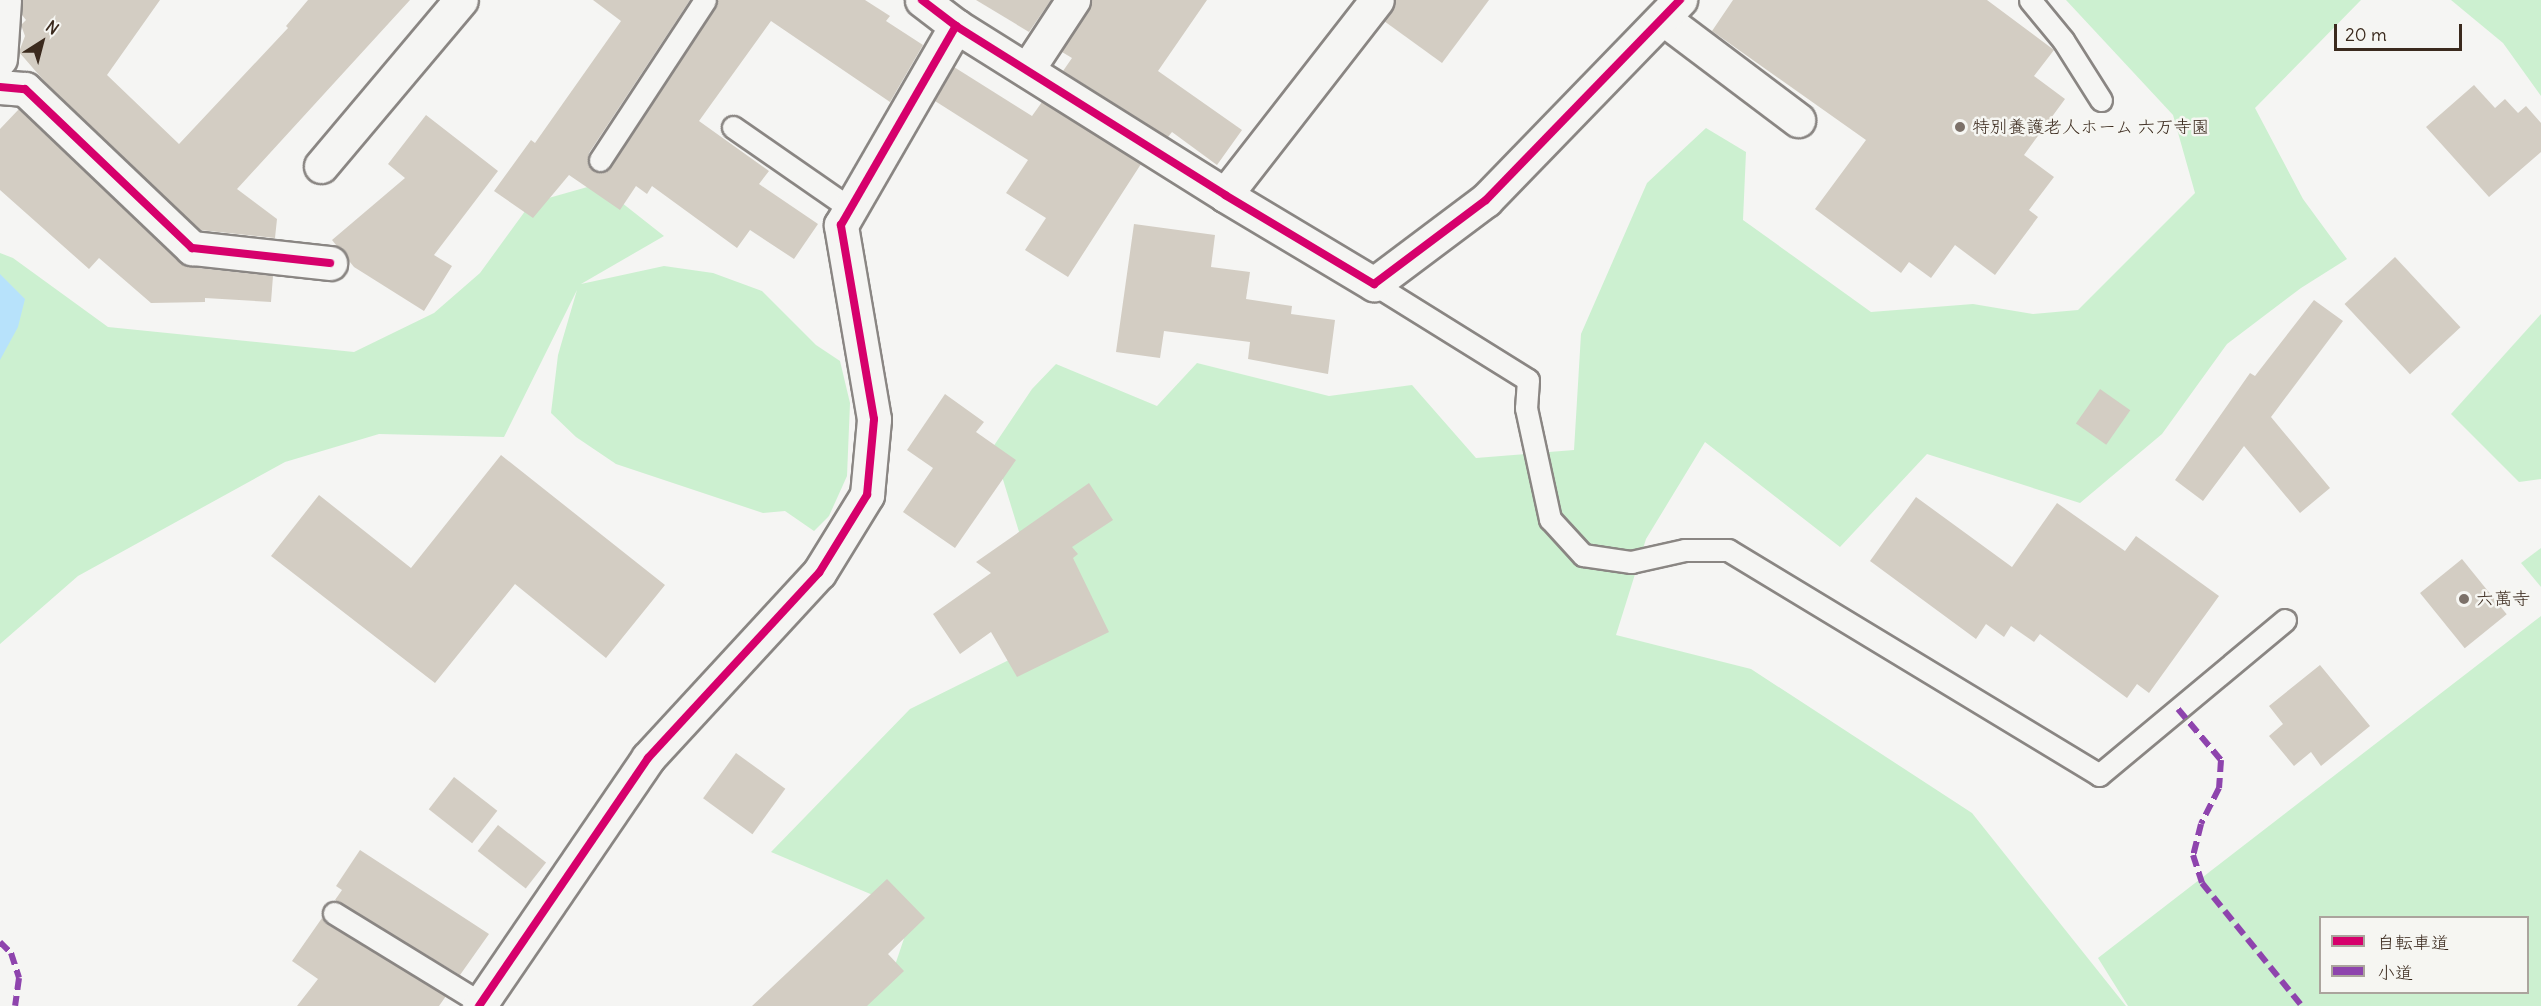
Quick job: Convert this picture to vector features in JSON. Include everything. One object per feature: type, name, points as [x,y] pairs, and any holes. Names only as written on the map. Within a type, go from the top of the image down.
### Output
[{"type":"street","points":[[0,59],[4,0]]},
{"type":"street","points":[[321,166],[461,0]]},
{"type":"street","points":[[922,0],[956,26],[1225,195],[1374,284],[1486,200],[1672,10],[1798,120]]},
{"type":"street","points":[[1027,70],[1073,0]]},
{"type":"street","points":[[1225,195],[1377,0]]},
{"type":"street","points":[[480,1005],[648,758],[819,573],[867,495],[874,418],[841,225],[956,26]]},
{"type":"street","points":[[0,87],[25,89],[192,248],[330,263]]},
{"type":"lane","points":[[600,160],[705,0]]},
{"type":"lane","points":[[2030,0],[2063,40],[2101,100]]},
{"type":"lane","points":[[733,127],[851,209]]},
{"type":"lane","points":[[1374,284],[1528,380],[1526,408],[1550,519],[1583,555],[1631,562],[1685,550],[1728,550],[2099,776],[2284,620]]},
{"type":"lane","points":[[334,913],[480,1005]]},
{"type":"green space","points":[[2066,0],[2361,0],[2255,108],[2303,199],[2347,259],[2301,288],[2227,344],[2162,434],[2080,503],[1927,454],[1840,547],[1705,442],[1646,539],[1616,635],[1751,669],[1972,813],[2126,1006],[860,1006],[893,971],[913,912],[771,852],[910,709],[1025,652],[1039,597],[993,447],[1032,389],[1056,364],[1157,406],[1197,363],[1329,396],[1412,385],[1476,458],[1574,450],[1581,334],[1647,183],[1706,128],[1746,152],[1743,220],[1871,312],[1973,304],[2033,314],[2078,310],[2195,193],[2173,115]]},
{"type":"green space","points":[[2451,0],[2541,0],[2541,96],[2503,43]]},
{"type":"green space","points":[[598,184],[664,236],[581,284],[664,266],[713,273],[762,291],[816,345],[840,361],[850,403],[847,476],[829,516],[814,531],[785,511],[763,513],[616,464],[576,437],[551,413],[558,355],[577,290],[504,437],[379,434],[285,462],[78,576],[0,644],[0,253],[13,258],[108,327],[354,352],[434,313],[480,273],[531,203]]},
{"type":"green space","points":[[2541,314],[2541,479],[2519,482],[2451,414]]},
{"type":"green space","points":[[2541,548],[2541,587],[2521,563]]},
{"type":"green space","points":[[2541,616],[2541,1006],[2128,1006],[2098,958]]},
{"type":"water","points":[[0,274],[25,299],[18,327],[0,360]]},
{"type":"building","points":[[23,0],[160,0],[107,75],[179,144],[288,28],[286,26],[308,0],[410,0],[237,189],[277,219],[275,238],[200,230],[45,82],[19,52],[25,36],[21,25],[26,20],[22,15]]},
{"type":"building","points":[[593,0],[690,0],[589,153],[588,165],[599,173],[611,167],[718,0],[865,0],[890,16],[886,21],[923,45],[890,102],[771,21],[699,121],[769,171],[759,184],[818,224],[794,259],[750,230],[737,248],[652,186],[647,194],[636,186],[620,210],[569,175],[533,218],[494,191],[531,140],[535,143],[621,21]]},
{"type":"building","points":[[976,0],[1051,0],[1029,32]]},
{"type":"building","points":[[1092,0],[1207,0],[1158,71],[1242,130],[1217,165],[1172,132],[1168,137],[1063,71],[1072,58],[1062,52]]},
{"type":"building","points":[[1395,0],[1489,0],[1442,63],[1384,21]]},
{"type":"building","name":"特別養護老人ホーム 六万寺園","points":[[1733,0],[1987,0],[2054,50],[2034,76],[2065,99],[2024,155],[2054,177],[2029,210],[2038,217],[1995,275],[1955,245],[1931,278],[1909,262],[1901,273],[1815,209],[1866,140],[1712,31]]},
{"type":"building","points":[[954,67],[1032,116],[1042,102],[1141,164],[1068,277],[1025,250],[1046,218],[1006,193],[1028,160],[935,101]]},
{"type":"building","points":[[2474,85],[2495,108],[2505,99],[2518,113],[2526,106],[2541,123],[2541,152],[2489,197],[2426,127]]},
{"type":"building","points":[[19,109],[179,262],[190,267],[273,276],[271,302],[205,298],[205,302],[151,303],[99,258],[89,269],[0,190],[0,129]]},
{"type":"building","points":[[426,115],[498,171],[434,255],[452,266],[424,311],[354,267],[332,240],[405,178],[388,164]]},
{"type":"building","points":[[1134,224],[1215,235],[1211,267],[1250,272],[1246,299],[1292,306],[1291,314],[1335,320],[1328,374],[1248,359],[1250,342],[1164,331],[1160,358],[1116,352]]},
{"type":"building","points":[[2395,257],[2460,327],[2410,374],[2345,304]]},
{"type":"building","points":[[2314,300],[2343,321],[2271,417],[2330,488],[2300,513],[2244,446],[2203,501],[2175,480],[2250,373],[2255,376]]},
{"type":"building","points":[[2100,389],[2130,410],[2106,445],[2076,423]]},
{"type":"building","points":[[945,394],[984,422],[976,432],[1016,460],[955,548],[903,512],[933,468],[907,450]]},
{"type":"building","points":[[501,455],[665,585],[606,658],[515,584],[435,683],[271,556],[319,495],[411,568]]},
{"type":"building","points":[[1089,483],[1113,520],[1072,547],[1078,554],[1073,558],[1109,632],[1017,677],[991,632],[960,654],[933,614],[991,573],[976,562]]},
{"type":"building","points":[[1916,497],[2012,567],[2057,503],[2125,551],[2136,536],[2219,596],[2149,693],[2137,684],[2127,698],[2040,634],[2034,642],[2011,626],[2004,637],[1986,624],[1976,639],[1870,561]]},
{"type":"building","points":[[2462,559],[2507,614],[2465,648],[2420,593]]},
{"type":"building","points":[[2320,665],[2370,726],[2321,766],[2311,752],[2294,766],[2269,736],[2283,724],[2269,706]]},
{"type":"building","points":[[736,753],[785,789],[752,834],[703,798]]},
{"type":"building","points":[[454,777],[497,811],[472,843],[429,809]]},
{"type":"building","points":[[498,825],[546,863],[526,889],[478,851]]},
{"type":"building","points":[[360,850],[489,934],[460,975],[335,900],[342,890],[336,886]]},
{"type":"building","points":[[887,879],[925,918],[888,954],[904,971],[867,1006],[752,1006]]},
{"type":"building","points":[[322,918],[327,924],[446,996],[439,1006],[297,1006],[318,979],[292,961]]},
{"type":"marked path","points":[[2178,709],[2221,760],[2219,788],[2201,824],[2193,855],[2202,883],[2302,1006]]},
{"type":"marked path","points":[[0,942],[11,953],[19,978],[15,1006]]},
{"type":"cycle path","points":[[922,0],[956,26],[1225,195],[1374,284],[1486,200],[1680,0]]},
{"type":"cycle path","points":[[479,1006],[648,758],[819,573],[867,495],[874,419],[841,225],[956,26]]},
{"type":"cycle path","points":[[0,87],[25,89],[192,248],[330,263]]},
{"type":"place","name":"特別養護老人ホーム 六万寺園","points":[[1960,127]]},
{"type":"place","name":"六萬寺","points":[[2464,599]]}]
